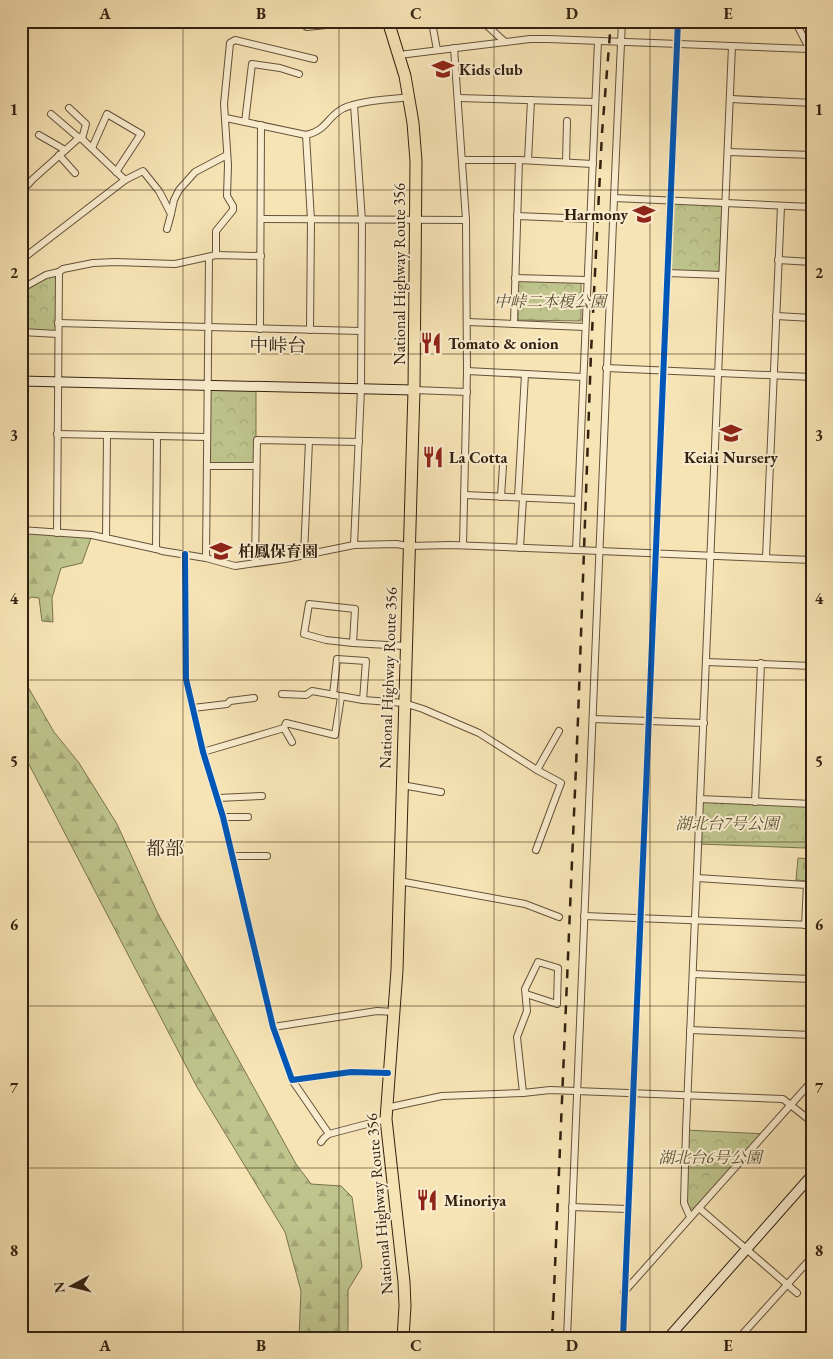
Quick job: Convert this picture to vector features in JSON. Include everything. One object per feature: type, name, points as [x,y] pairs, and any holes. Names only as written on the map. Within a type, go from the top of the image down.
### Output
[{"type":"highway","name":"National Highway Route 356","points":[[388,21],[399,55],[409,97],[416,161],[414,390],[399,881],[394,1012],[386,1113],[404,1282],[404,1338]]},
{"type":"street","points":[[297,21],[307,27],[326,26],[326,21]]},
{"type":"street","points":[[437,21],[433,28],[437,50]]},
{"type":"street","points":[[482,21],[505,42]]},
{"type":"street","points":[[567,1338],[606,368],[622,21]]},
{"type":"street","points":[[623,1338],[678,21]]},
{"type":"street","points":[[795,21],[811,50]]},
{"type":"street","points":[[399,55],[505,42],[548,39],[811,50]]},
{"type":"street","points":[[216,255],[216,231],[233,210],[233,206],[227,196],[226,118],[224,104],[230,43],[235,40],[314,59]]},
{"type":"street","points":[[576,550],[598,41]]},
{"type":"street","points":[[690,1217],[684,1203],[690,1030],[732,46]]},
{"type":"street","points":[[454,48],[463,160],[468,322],[463,546]]},
{"type":"street","points":[[245,122],[252,64],[280,68],[299,74]]},
{"type":"street","points":[[226,118],[306,135],[322,129],[342,109],[354,105],[409,97]]},
{"type":"street","points":[[458,98],[596,102]]},
{"type":"street","points":[[730,99],[812,103]]},
{"type":"street","points":[[528,160],[531,100]]},
{"type":"street","points":[[354,105],[362,221],[361,389],[354,546]]},
{"type":"street","points":[[21,192],[33,179],[80,139],[86,124],[70,108]]},
{"type":"street","points":[[51,114],[92,148],[125,180]]},
{"type":"street","points":[[92,148],[107,114],[141,134],[116,172]]},
{"type":"street","points":[[566,162],[567,121]]},
{"type":"street","points":[[260,329],[261,125]]},
{"type":"street","points":[[39,135],[62,153],[76,173]]},
{"type":"street","points":[[306,135],[311,220],[310,330]]},
{"type":"street","points":[[728,152],[812,155]]},
{"type":"street","points":[[167,229],[174,200],[179,190],[195,172],[227,155]]},
{"type":"street","points":[[463,160],[528,160],[593,164]]},
{"type":"street","points":[[514,323],[519,160]]},
{"type":"street","points":[[21,260],[125,180],[143,171],[159,191],[171,214]]},
{"type":"street","points":[[614,198],[812,207]]},
{"type":"street","points":[[766,558],[781,206]]},
{"type":"street","points":[[517,216],[590,219]]},
{"type":"street","points":[[261,220],[466,220]]},
{"type":"street","points":[[21,289],[46,275],[60,272],[63,269],[94,263],[137,262],[176,264],[186,260],[216,255],[261,256]]},
{"type":"street","points":[[206,558],[208,257]]},
{"type":"street","points":[[778,260],[812,262]]},
{"type":"street","points":[[56,533],[60,272]]},
{"type":"street","points":[[667,273],[722,275]]},
{"type":"street","points":[[515,278],[587,280]]},
{"type":"street","points":[[776,316],[812,318]]},
{"type":"street","points":[[468,322],[585,327]]},
{"type":"street","points":[[58,323],[361,331]]},
{"type":"street","points":[[21,332],[58,334]]},
{"type":"street","points":[[606,368],[812,377]]},
{"type":"street","points":[[467,371],[583,377]]},
{"type":"street","points":[[520,548],[525,374]]},
{"type":"street","points":[[21,381],[467,392]]},
{"type":"street","points":[[57,434],[208,437]]},
{"type":"street","points":[[106,538],[108,435]]},
{"type":"street","points":[[156,549],[157,436]]},
{"type":"street","points":[[255,563],[257,440],[358,442]]},
{"type":"street","points":[[304,555],[309,441]]},
{"type":"street","points":[[501,497],[503,465]]},
{"type":"street","points":[[208,466],[256,466]]},
{"type":"street","points":[[465,495],[578,500]]},
{"type":"street","points":[[21,530],[92,535],[162,551],[206,558],[236,566],[354,546],[396,544],[408,546],[463,546],[812,560]]},
{"type":"street","points":[[185,554],[186,679],[203,752],[223,817],[273,1027],[292,1080],[330,1134]]},
{"type":"street","points":[[353,643],[355,609],[309,604],[304,634],[326,640],[353,643],[405,646]]},
{"type":"street","points":[[333,695],[337,659],[366,660],[363,700]]},
{"type":"street","points":[[706,662],[812,666]]},
{"type":"street","points":[[755,802],[761,664]]},
{"type":"street","points":[[282,694],[306,695],[312,691],[363,700],[404,703],[423,709],[479,733],[561,783],[536,850]]},
{"type":"street","points":[[203,752],[284,728],[286,723],[336,735],[341,697]]},
{"type":"street","points":[[193,708],[227,704],[230,701],[254,698]]},
{"type":"street","points":[[593,719],[704,723]]},
{"type":"street","points":[[284,728],[292,742]]},
{"type":"street","points":[[537,770],[559,731]]},
{"type":"street","points":[[700,799],[811,804],[812,763]]},
{"type":"street","points":[[402,785],[441,792]]},
{"type":"street","points":[[218,798],[262,796]]},
{"type":"street","points":[[223,817],[248,817]]},
{"type":"street","points":[[232,856],[267,856]]},
{"type":"street","points":[[584,916],[808,925],[807,885],[697,878]]},
{"type":"street","points":[[399,881],[522,904],[560,916]]},
{"type":"street","points":[[523,1093],[517,1036],[527,1011],[525,989],[538,962],[558,968],[557,1004],[526,994]]},
{"type":"street","points":[[693,974],[812,979]]},
{"type":"street","points":[[273,1027],[377,1011],[394,1012]]},
{"type":"street","points":[[690,1030],[812,1035]]},
{"type":"street","points":[[292,1080],[351,1072],[388,1073]]},
{"type":"street","points":[[624,1292],[812,1081]]},
{"type":"street","points":[[321,1142],[330,1134],[386,1113],[442,1096],[523,1093],[540,1090],[783,1099],[792,1104],[812,1122]]},
{"type":"street","points":[[668,1338],[812,1175]]},
{"type":"street","points":[[572,1207],[627,1209]]},
{"type":"street","points":[[699,1208],[797,1293]]},
{"type":"street","points":[[740,1338],[812,1257]]},
{"type":"green space","points":[[670,201],[726,204],[722,275],[667,273]]},
{"type":"green space","points":[[59,272],[58,334],[21,332],[21,289]]},
{"type":"green space","name":"中峠二本榎公園","points":[[518,281],[581,282],[581,321],[518,320]]},
{"type":"green space","points":[[207,385],[256,387],[256,466],[208,466]]},
{"type":"green space","points":[[33,533],[91,538],[82,563],[61,568],[52,598],[53,622],[42,621],[39,598],[31,597],[21,608],[21,535]]},
{"type":"green space","points":[[21,675],[54,732],[79,763],[117,824],[157,912],[296,1164],[311,1184],[341,1186],[352,1197],[362,1267],[348,1290],[348,1338],[299,1338],[301,1291],[285,1232],[197,1087],[21,749]]},
{"type":"green space","name":"湖北台7号公園","points":[[700,799],[810,804],[805,848],[699,844]]},
{"type":"green space","points":[[798,858],[812,859],[812,919],[809,919],[810,881],[796,880]]},
{"type":"green space","name":"湖北台6号公園","points":[[686,1130],[766,1134],[690,1217],[684,1203]]},
{"type":"railway","points":[[552,1338],[591,353],[602,133],[611,21]]},
{"type":"cycle path","points":[[623,1338],[678,21]]},
{"type":"cycle path","points":[[185,554],[186,679],[203,752],[223,817],[273,1027],[292,1080],[351,1072],[388,1073]]},
{"type":"place","name":"Kids club","points":[[443,69]]},
{"type":"place","name":"Harmony","points":[[644,214]]},
{"type":"place","name":"Tomato & onion","points":[[431,343]]},
{"type":"place","name":"Keiai Nursery","points":[[731,433]]},
{"type":"place","name":"La Cotta","points":[[433,457]]},
{"type":"place","name":"柏鳳保育園","points":[[221,551]]},
{"type":"place","name":"Minoriya","points":[[427,1200]]},
{"type":"district","name":"中峠台","points":[[278,345]]},
{"type":"district","name":"都部","points":[[165,848]]}]
